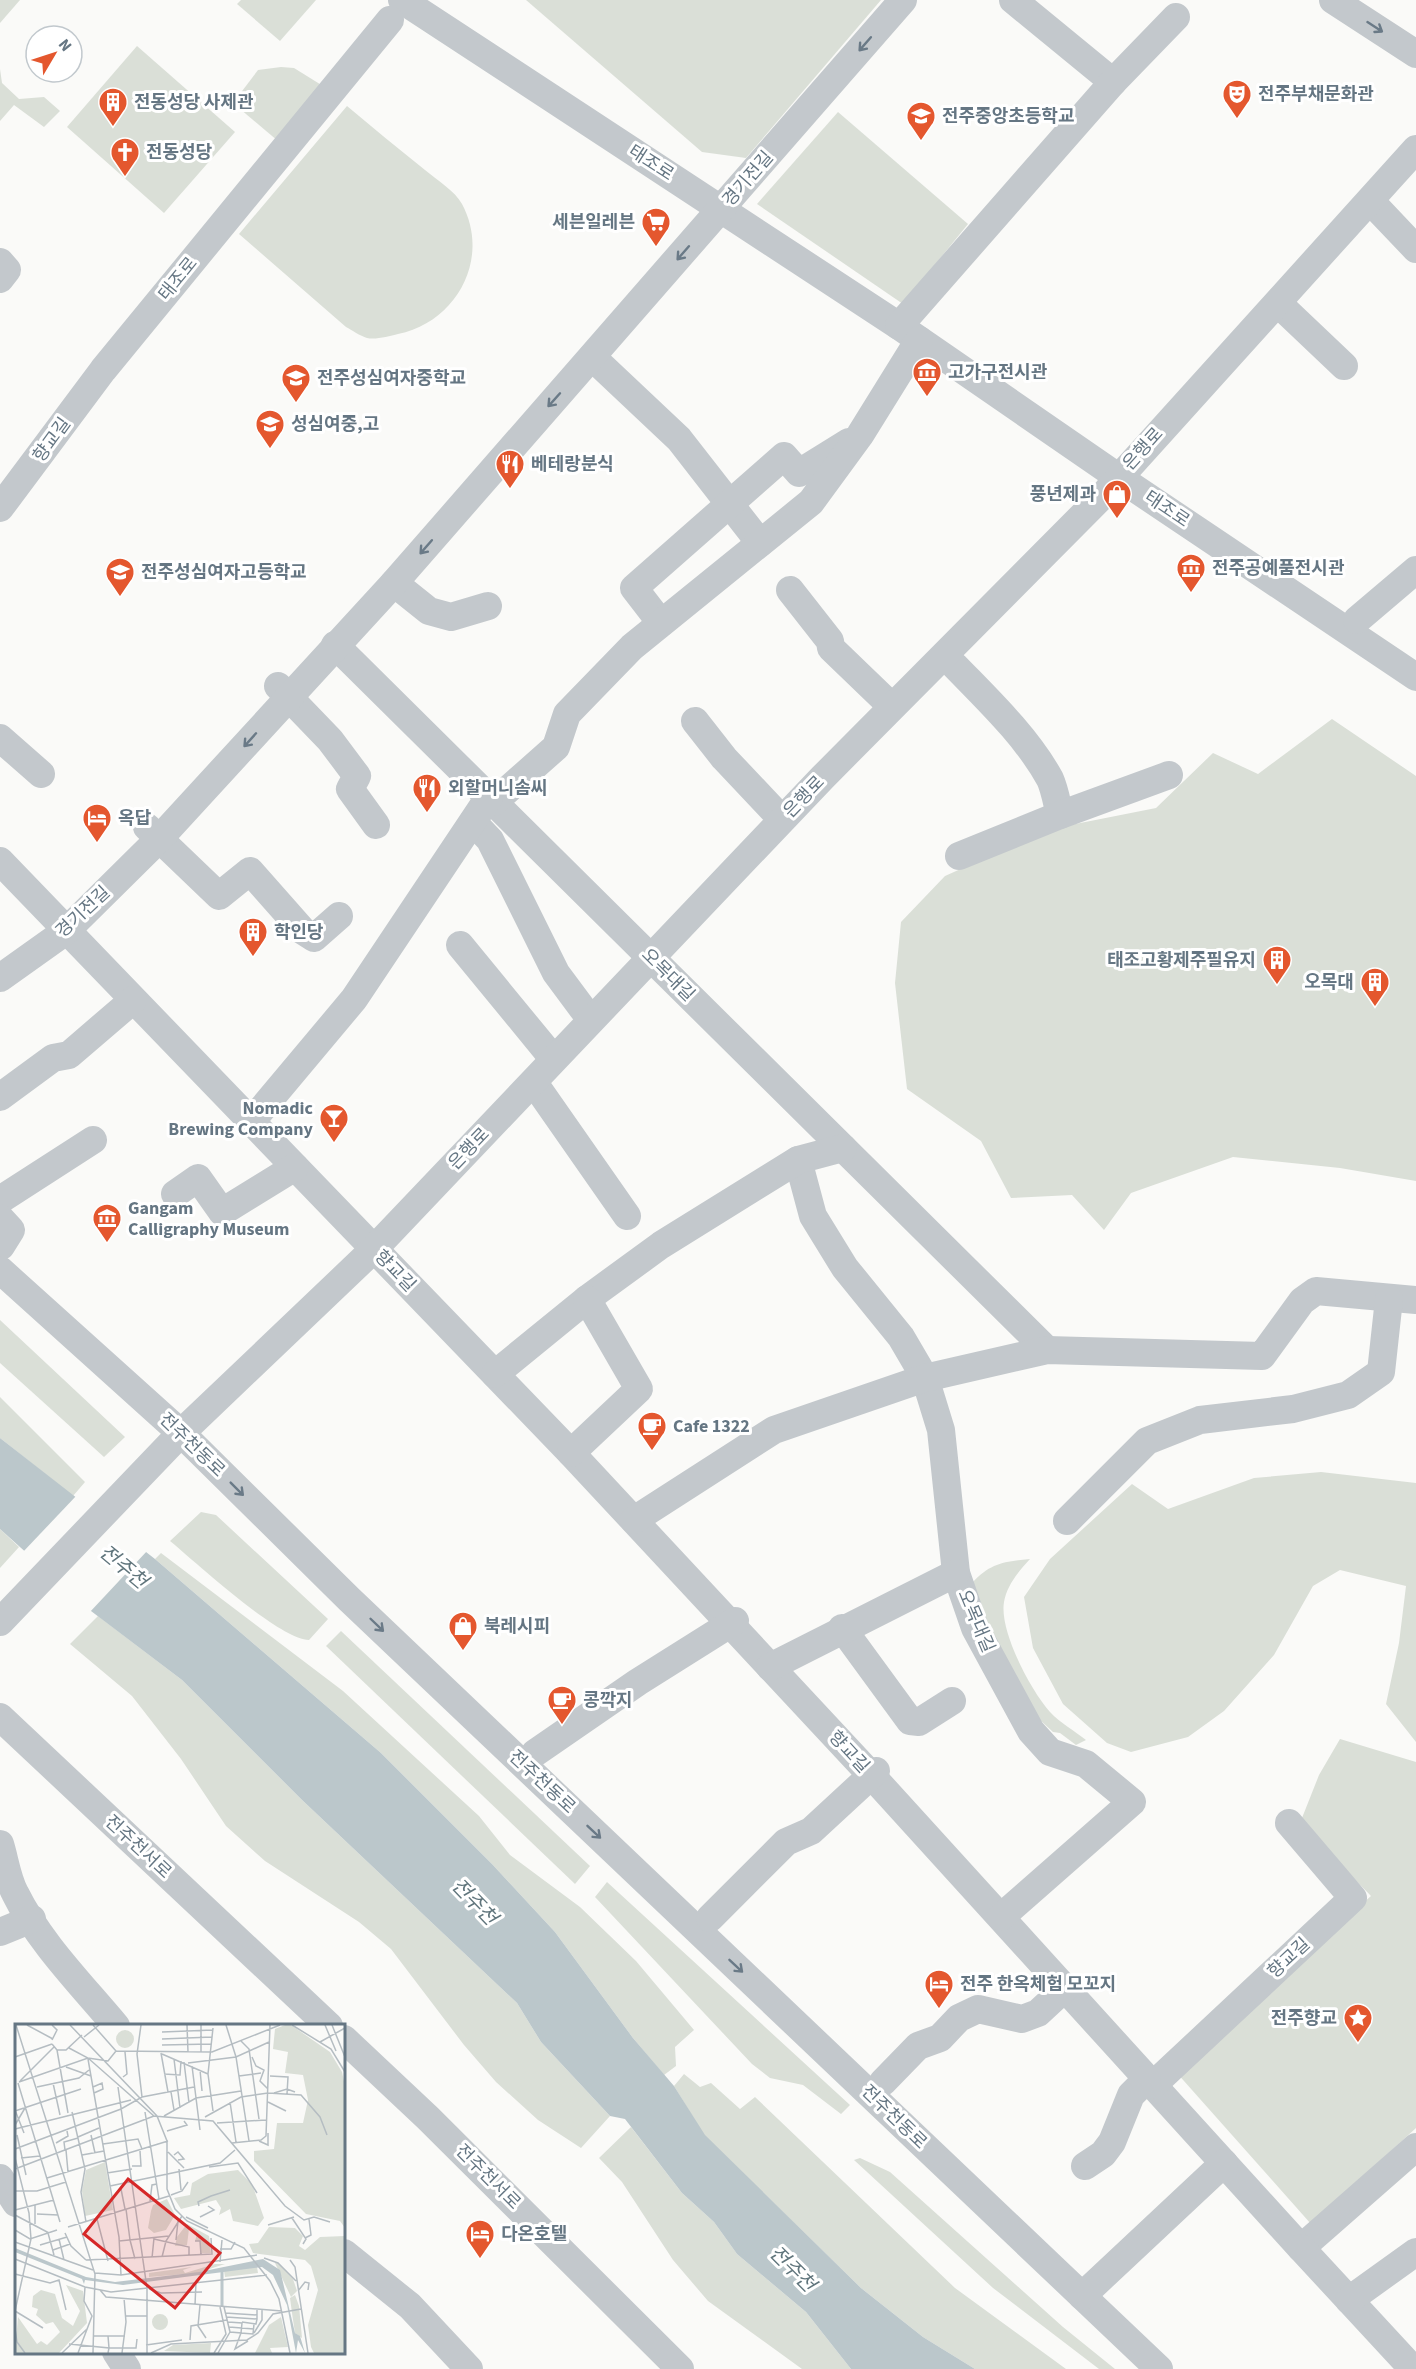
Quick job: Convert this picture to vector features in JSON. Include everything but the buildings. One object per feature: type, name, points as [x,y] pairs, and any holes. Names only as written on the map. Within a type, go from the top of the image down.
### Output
[{"type":"street","name":"경기전길","points":[[0,978],[66,931],[284,691],[335,645],[394,583],[903,0]]},
{"type":"street","points":[[1013,0],[1113,82]]},
{"type":"street","points":[[1333,0],[1416,54]]},
{"type":"street","name":"태조로","points":[[103,370],[396,10],[722,210],[909,333],[1118,477],[1416,677]]},
{"type":"street","points":[[251,1122],[354,999],[473,822],[491,800],[556,747],[567,714],[632,647],[811,502],[860,435],[909,333],[1113,82],[1176,17]]},
{"type":"street","name":"은행로","points":[[0,1622],[181,1433],[374,1249],[823,777],[1118,477],[1416,149]]},
{"type":"street","points":[[1377,208],[1416,249]]},
{"type":"street","points":[[0,262],[7,270],[0,279]]},
{"type":"street","points":[[1285,310],[1344,366]]},
{"type":"street","points":[[592,357],[679,439],[760,543]]},
{"type":"street","name":"향교길","points":[[0,508],[103,370]]},
{"type":"street","points":[[661,623],[634,588],[784,456],[799,472],[860,435]]},
{"type":"street","points":[[1357,620],[1416,570]]},
{"type":"street","points":[[394,583],[429,611],[451,617],[488,606]]},
{"type":"street","points":[[790,590],[830,641],[831,648],[885,700]]},
{"type":"street","name":"오목대길","points":[[335,645],[1047,1350]]},
{"type":"street","points":[[955,666],[1012,729],[1038,762],[1051,781],[1060,815]]},
{"type":"street","points":[[284,691],[330,740],[357,776],[350,789],[376,825]]},
{"type":"street","name":"은행로","points":[[695,721],[724,758],[776,813]]},
{"type":"street","points":[[0,738],[41,774]]},
{"type":"street","points":[[959,856],[1060,815],[1169,775]]},
{"type":"street","points":[[473,822],[489,840],[556,973],[585,1012]]},
{"type":"street","points":[[153,833],[219,896],[250,871],[303,931],[314,938],[339,916]]},
{"type":"street","name":"향교길","points":[[0,861],[733,1622],[770,1667],[874,1774],[1150,2082],[1413,2368]]},
{"type":"street","points":[[460,945],[547,1051]]},
{"type":"street","points":[[0,1097],[53,1058],[69,1055],[133,1000]]},
{"type":"street","points":[[539,1090],[627,1216]]},
{"type":"street","points":[[0,1200],[93,1140]]},
{"type":"street","points":[[495,1374],[587,1299],[662,1245],[798,1160],[843,1148]]},
{"type":"street","name":"오목대길","points":[[798,1160],[813,1216],[844,1268],[902,1337],[925,1378],[940,1430],[956,1573],[975,1628],[1031,1731],[1050,1752],[1086,1764],[1132,1802],[1001,1917]]},
{"type":"street","points":[[175,1194],[198,1178],[222,1212],[295,1167]]},
{"type":"street","name":"전주천동로","points":[[0,1218],[11,1230],[0,1258],[358,1607],[1159,2369]]},
{"type":"street","points":[[634,1520],[774,1430],[925,1378],[1047,1350],[1262,1356],[1302,1301],[1316,1291],[1402,1299],[1381,1372],[1348,1395],[1293,1410],[1200,1420],[1147,1441],[1067,1521]]},
{"type":"street","points":[[571,1453],[639,1389],[587,1299]]},
{"type":"street","points":[[770,1667],[843,1628],[956,1573]]},
{"type":"street","points":[[535,1753],[638,1682],[733,1622]]},
{"type":"street","points":[[843,1628],[910,1721],[920,1722],[952,1701]]},
{"type":"street","name":"전주천서로","points":[[0,1717],[328,2024]]},
{"type":"street","points":[[710,1918],[786,1842],[811,1831],[874,1774]]},
{"type":"street","name":"향교길","points":[[1150,2082],[1353,1898],[1290,1823]]},
{"type":"street","points":[[0,1844],[14,1892],[51,1948],[115,2024]]},
{"type":"street","points":[[0,1932],[32,1919]]},
{"type":"street","name":"전주천동로","points":[[883,2082],[918,2046],[940,2038],[959,2018],[978,2009],[1022,2019],[1038,2013],[1065,1988]]},
{"type":"street","name":"전주천서로","points":[[345,2040],[428,2118],[673,2367]]},
{"type":"street","points":[[1085,2166],[1103,2154],[1112,2142],[1131,2095],[1150,2082]]},
{"type":"street","points":[[1301,2248],[1416,2147]]},
{"type":"street","points":[[1082,2296],[1224,2163]]},
{"type":"street","points":[[0,2178],[15,2200]]},
{"type":"street","points":[[1349,2300],[1416,2253]]},
{"type":"street","points":[[345,2254],[410,2307],[469,2369]]},
{"type":"street","points":[[117,2354],[127,2369]]},
{"type":"shaded area","points":[[0,0],[20,0],[0,23]]},
{"type":"shaded area","points":[[241,0],[316,0],[280,41],[237,4]]},
{"type":"shaded area","points":[[526,0],[881,0],[746,158],[702,152]]},
{"type":"shaded area","points":[[137,46],[235,132],[164,213],[67,127]]},
{"type":"shaded area","points":[[294,68],[323,86],[278,141],[233,103],[258,70]]},
{"type":"shaded area","points":[[0,69],[2,83],[19,99],[44,97],[60,111],[44,127],[14,105],[0,121]]},
{"type":"shaded area","points":[[347,106],[459,199],[470,225],[473,245],[470,266],[463,285],[452,302],[437,316],[419,327],[378,338],[367,338],[346,327],[239,234]]},
{"type":"shaded area","points":[[838,112],[968,224],[903,304],[757,204]]},
{"type":"shaded area","points":[[1332,719],[1416,776],[1416,1181],[1340,1168],[1233,1157],[1131,1193],[1104,1230],[1072,1195],[1011,1198],[981,1141],[907,1089],[895,983],[901,922],[945,876],[1050,829],[1156,808],[1213,753],[1258,774]]},
{"type":"shaded area","points":[[0,1320],[125,1437],[104,1457],[0,1363]]},
{"type":"shaded area","points":[[0,1397],[85,1482],[73,1496],[0,1438]]},
{"type":"shaded area","points":[[1321,1472],[1416,1483],[1416,1742],[1386,1704],[1399,1643],[1406,1586],[1340,1570],[1313,1586],[1274,1655],[1224,1711],[1188,1737],[1131,1752],[1107,1743],[1063,1704],[1033,1648],[1024,1597],[1050,1559],[1132,1484],[1168,1509],[1254,1478]]},
{"type":"shaded area","points":[[201,1512],[216,1515],[328,1619],[309,1640],[295,1636],[258,1614],[170,1541]]},
{"type":"shaded area","points":[[0,1529],[19,1547],[0,1568]]},
{"type":"shaded area","points":[[161,1553],[343,1691],[479,1816],[510,1855],[580,1907],[636,1961],[694,2030],[675,2047],[676,2066],[664,2075],[633,2038],[555,1932],[492,1864],[381,1753],[155,1559]]},
{"type":"shaded area","points":[[1030,1559],[1008,1590],[1004,1602],[1006,1628],[1018,1660],[1042,1702],[1058,1720],[1086,1740],[1076,1745],[1060,1733],[1053,1732],[1039,1719],[991,1640],[973,1582],[999,1564]]},
{"type":"shaded area","points":[[98,1616],[182,1680],[301,1799],[517,2003],[541,2042],[610,2116],[581,2148],[538,2120],[496,2082],[464,2045],[391,1949],[359,1922],[265,1861],[226,1826],[181,1759],[132,1696],[70,1644]]},
{"type":"shaded area","points":[[341,1631],[590,1866],[575,1884],[326,1646]]},
{"type":"shaded area","points":[[1340,1739],[1416,1762],[1416,2128],[1311,2224],[1176,2072],[1371,1896],[1300,1823],[1319,1775]]},
{"type":"shaded area","points":[[607,1882],[850,2105],[841,2114],[803,2085],[770,2078],[752,2064],[595,1897]]},
{"type":"shaded area","points":[[684,2074],[700,2087],[711,2083],[740,2109],[755,2097],[955,2288],[1066,2369],[975,2369],[923,2337],[861,2288],[704,2135],[674,2086]]},
{"type":"shaded area","points":[[631,2127],[682,2193],[714,2222],[737,2254],[806,2312],[851,2369],[802,2369],[708,2301],[673,2260],[622,2182],[599,2158]]},
{"type":"shaded area","points":[[860,2158],[890,2172],[1063,2327],[1115,2369],[1099,2369],[993,2288],[854,2160]]},
{"type":"water","name":"전주천","points":[[0,1438],[155,1559],[381,1753],[492,1864],[555,1932],[633,2038],[674,2086],[705,2135],[861,2288],[923,2337],[975,2369],[851,2369],[806,2312],[737,2254],[714,2222],[682,2193],[625,2119],[610,2116],[541,2042],[517,2003],[301,1799],[182,1680],[91,1611],[0,1529]]},
{"type":"pier","points":[[77,1495],[148,1550],[89,1613],[22,1553]]},
{"type":"place","name":"전주부채문화관","points":[[1237,120]]},
{"type":"place","name":"전동성당 사제관","points":[[113,128]]},
{"type":"place","name":"전주중앙초등학교","points":[[921,142]]},
{"type":"place","name":"전동성당","points":[[125,178]]},
{"type":"place","name":"세븐일레븐","points":[[656,248]]},
{"type":"place","name":"고가구전시관","points":[[927,398]]},
{"type":"place","name":"전주성심여자중학교","points":[[296,404]]},
{"type":"place","name":"성심여중,고","points":[[270,450]]},
{"type":"place","name":"베테랑분식","points":[[510,490]]},
{"type":"place","name":"풍년제과","points":[[1117,520]]},
{"type":"place","name":"전주공예품전시관","points":[[1191,594]]},
{"type":"place","name":"전주성심여자고등학교","points":[[120,598]]},
{"type":"place","name":"외할머니솜씨","points":[[427,814]]},
{"type":"place","name":"옥답","points":[[97,844]]},
{"type":"place","name":"학인당","points":[[253,958]]},
{"type":"place","name":"태조고황제주필유지","points":[[1277,986]]},
{"type":"place","name":"오목대","points":[[1375,1008]]},
{"type":"place","name":"Nomadic Brewing Company","points":[[334,1144]]},
{"type":"place","name":"Gangam Calligraphy Museum","points":[[107,1244]]},
{"type":"place","name":"Cafe 1322","points":[[652,1452]]},
{"type":"place","name":"북레시피","points":[[463,1652]]},
{"type":"place","name":"콩깍지","points":[[562,1726]]},
{"type":"place","name":"전주 한옥체험 모꼬지","points":[[939,2010]]},
{"type":"place","name":"전주향교","points":[[1358,2044]]},
{"type":"place","name":"다온호텔","points":[[480,2260]]}]
